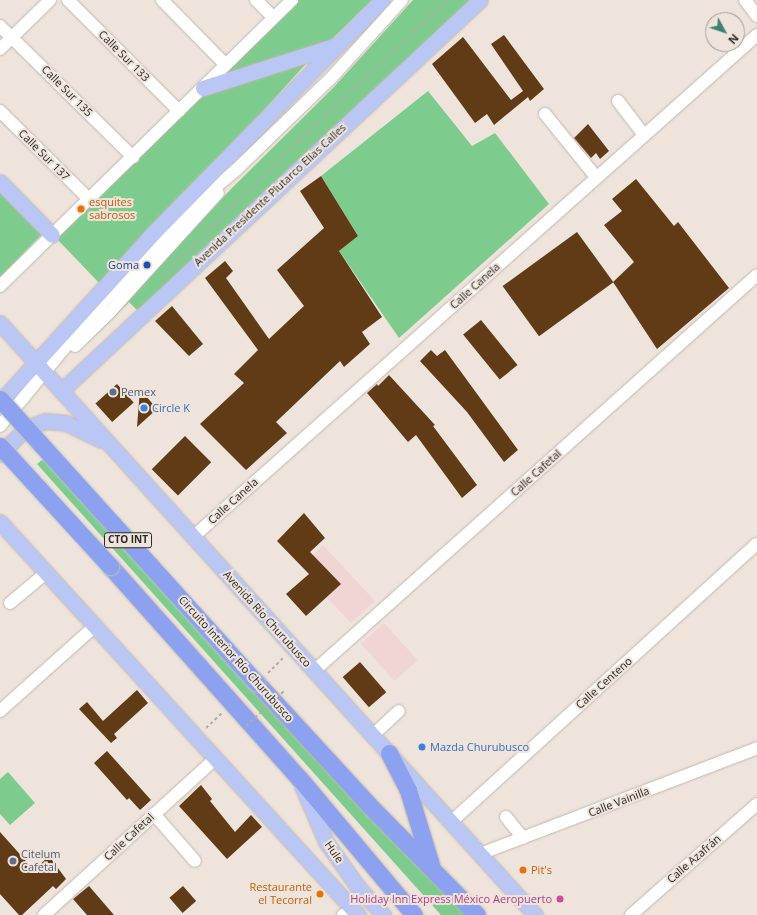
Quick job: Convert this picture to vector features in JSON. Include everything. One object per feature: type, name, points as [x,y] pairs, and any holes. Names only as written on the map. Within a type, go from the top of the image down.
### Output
[{"type":"highway","name":"Circuito Interior Río Churubusco","points":[[0,400],[262,677],[369,805],[477,915]]},
{"type":"highway","name":"CTO INT","points":[[0,446],[110,566],[300,779],[414,915]]},
{"type":"highway","points":[[389,753],[408,790],[431,867]]},
{"type":"main road","points":[[0,400],[155,231],[382,0]]},
{"type":"main road","name":"Avenida Presidente Plutarco Elías Calles","points":[[61,391],[480,0]]},
{"type":"main road","points":[[203,88],[337,45]]},
{"type":"main road","points":[[0,182],[52,235]]},
{"type":"main road","name":"Avenida Río Churubusco","points":[[0,323],[535,915]]},
{"type":"main road","points":[[0,454],[25,429],[45,422],[66,423],[109,444]]},
{"type":"main road","points":[[0,522],[215,759],[351,914]]},
{"type":"main road","name":"Hule","points":[[300,779],[326,842],[358,887],[384,915]]},
{"type":"street","points":[[0,49],[13,38],[50,0]]},
{"type":"street","name":"Calle Sur 133","points":[[68,0],[179,111]]},
{"type":"street","points":[[162,0],[225,64]]},
{"type":"street","points":[[256,0],[274,18]]},
{"type":"street","points":[[0,286],[292,0]]},
{"type":"street","points":[[0,426],[45,374],[109,313],[196,219],[236,170],[331,78],[402,0]]},
{"type":"street","points":[[745,0],[757,16]]},
{"type":"street","name":"Calle Sur 135","points":[[0,26],[133,157]]},
{"type":"street","name":"Calle Canela","points":[[193,537],[757,35]]},
{"type":"street","points":[[618,100],[644,134]]},
{"type":"street","name":"Calle Sur 137","points":[[0,110],[89,199]]},
{"type":"street","points":[[545,114],[596,177]]},
{"type":"street","name":"Calle Cafetal","points":[[314,671],[757,275]]},
{"type":"street","name":"Calle Centeno","points":[[451,822],[757,544]]},
{"type":"street","points":[[10,603],[46,573]]},
{"type":"street","points":[[0,710],[94,627]]},
{"type":"street","points":[[373,735],[399,711]]},
{"type":"street","name":"Calle Vainilla","points":[[480,854],[757,748]]},
{"type":"street","name":"Calle Cafetal","points":[[44,915],[215,759]]},
{"type":"street","name":"Calle Azafrán","points":[[631,915],[757,804]]},
{"type":"street","points":[[154,814],[195,861]]},
{"type":"street","points":[[506,817],[523,838]]},
{"type":"path","points":[[160,279],[300,139],[448,0]]},
{"type":"path","points":[[262,677],[294,648]]},
{"type":"path","points":[[246,726],[284,691]]},
{"type":"path","points":[[195,738],[229,707]]},
{"type":"shaded area","points":[[323,545],[375,601],[351,623],[326,597],[341,584],[313,555]]},
{"type":"shaded area","points":[[384,623],[417,660],[394,681],[361,644]]},
{"type":"green space","points":[[298,0],[372,0],[327,44],[218,78]]},
{"type":"green space","points":[[413,0],[475,0],[139,312],[129,302],[91,340],[230,190],[333,88]]},
{"type":"green space","points":[[313,56],[103,287],[56,238],[203,93]]},
{"type":"green space","points":[[428,91],[472,146],[495,133],[549,204],[399,338],[339,251],[358,236],[321,176]]},
{"type":"green space","points":[[0,182],[48,228],[0,277]]},
{"type":"green space","points":[[47,456],[469,915],[441,915],[37,464]]},
{"type":"green space","points":[[8,772],[35,803],[10,825],[0,814],[0,779]]},
{"type":"building","points":[[504,35],[544,89],[530,101],[528,97],[494,125],[487,114],[475,123],[432,64],[463,37],[511,100],[523,91],[491,44]]},
{"type":"building","points":[[588,124],[609,151],[600,159],[596,153],[591,158],[574,138]]},
{"type":"building","points":[[321,176],[358,236],[339,251],[382,317],[362,332],[370,344],[344,367],[340,361],[276,422],[287,433],[246,470],[200,424],[244,383],[234,374],[258,350],[205,278],[225,261],[233,271],[226,278],[269,339],[304,306],[277,270],[324,228],[300,191]]},
{"type":"building","points":[[636,179],[674,226],[678,222],[729,288],[657,349],[613,282],[634,262],[604,225],[622,211],[612,199]]},
{"type":"building","points":[[577,232],[613,282],[539,336],[503,286]]},
{"type":"building","points":[[172,306],[203,344],[189,356],[155,321]]},
{"type":"building","points":[[481,320],[518,365],[500,380],[463,334]]},
{"type":"building","points":[[431,350],[437,356],[445,350],[518,450],[504,462],[467,412],[420,361]]},
{"type":"building","points":[[389,375],[435,425],[433,426],[477,485],[462,498],[416,435],[408,442],[367,393],[377,384],[378,386]]},
{"type":"building","points":[[117,384],[134,403],[112,422],[95,403]]},
{"type":"building","points":[[140,389],[157,409],[137,427]]},
{"type":"building","points":[[185,436],[211,462],[178,495],[152,469]]},
{"type":"building","points":[[304,513],[325,538],[310,552],[341,584],[306,616],[286,594],[309,574],[277,541]]},
{"type":"building","points":[[360,662],[386,692],[369,707],[343,677]]},
{"type":"building","points":[[137,690],[148,703],[114,734],[117,738],[111,743],[79,709],[87,702],[103,721]]},
{"type":"building","points":[[107,751],[151,800],[140,810],[129,798],[127,800],[94,763]]},
{"type":"building","points":[[201,785],[212,799],[210,801],[235,832],[251,815],[262,827],[227,859],[179,806]]},
{"type":"building","name":"Citelum Cafetal","points":[[0,832],[34,870],[49,856],[66,879],[56,889],[53,886],[22,915],[19,915],[0,894]]},
{"type":"building","points":[[89,886],[114,915],[87,915],[73,899]]},
{"type":"building","points":[[183,886],[196,901],[183,913],[169,898]]},
{"type":"place","name":"esquites sabrosos","points":[[81,209]]},
{"type":"place","name":"Goma","points":[[147,265]]},
{"type":"place","name":"Pemex","points":[[113,392]]},
{"type":"place","name":"Circle K","points":[[144,408]]},
{"type":"place","name":"Mazda Churubusco","points":[[422,747]]},
{"type":"place","name":"Citelum Cafetal","points":[[13,861]]},
{"type":"place","name":"Pit's","points":[[523,870]]},
{"type":"place","name":"Restaurante el Tecorral","points":[[320,894]]},
{"type":"place","name":"Holiday Inn Express México Aeropuerto","points":[[560,899]]}]
